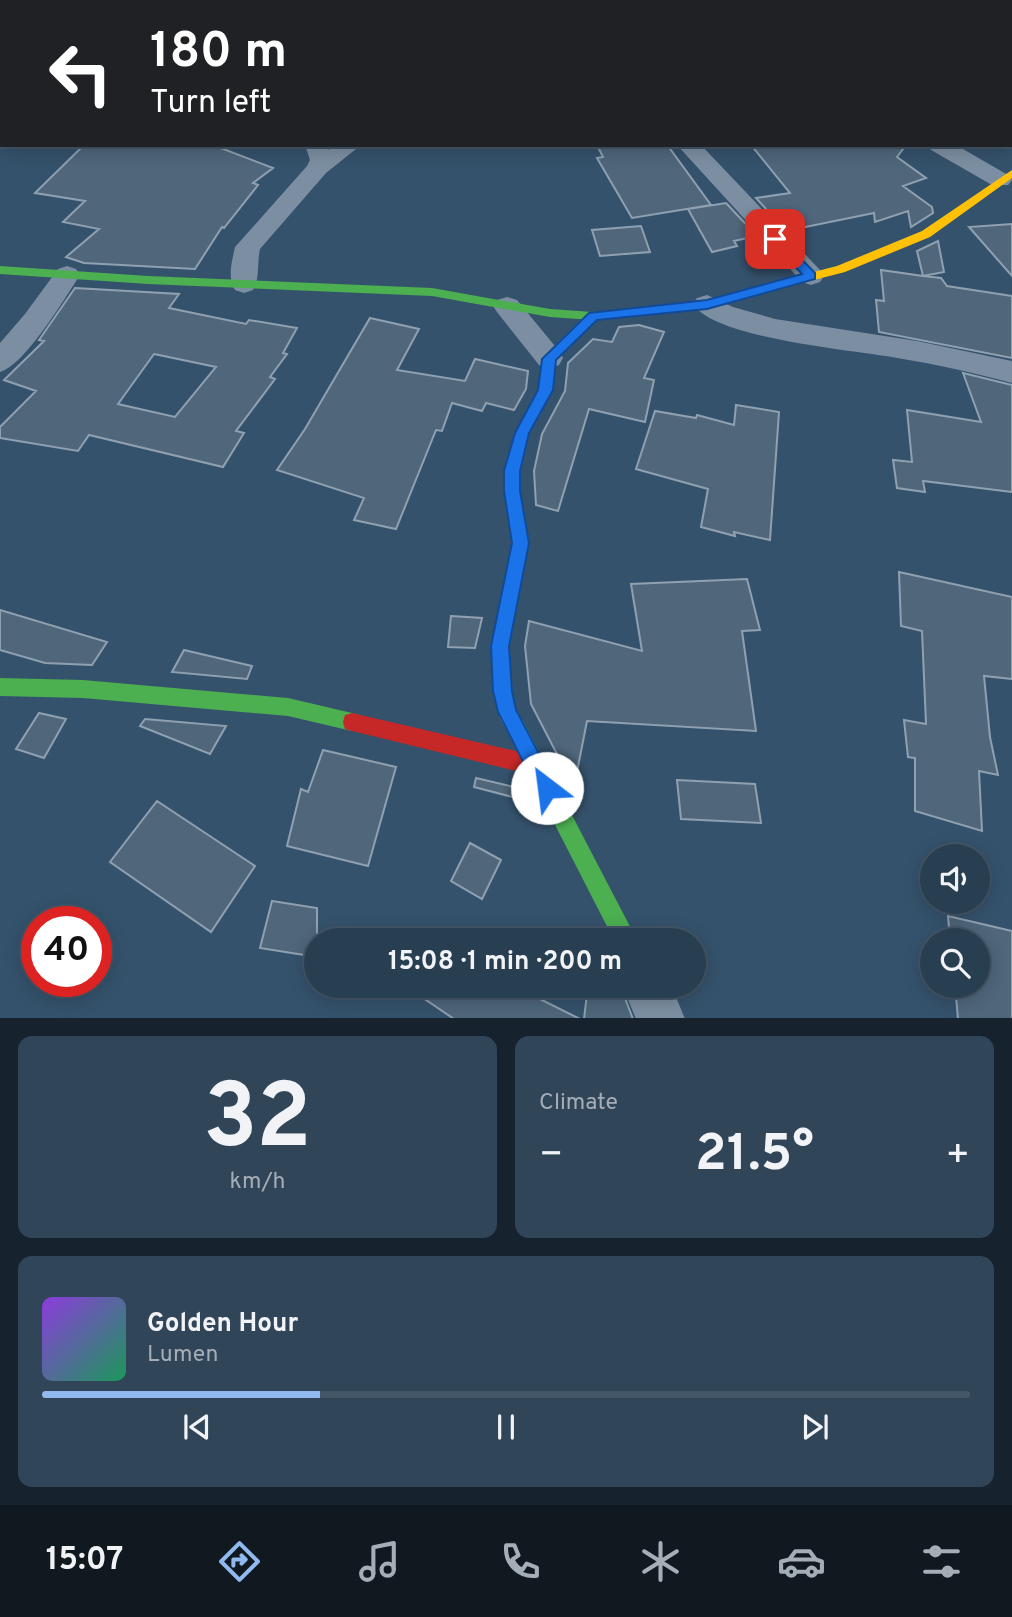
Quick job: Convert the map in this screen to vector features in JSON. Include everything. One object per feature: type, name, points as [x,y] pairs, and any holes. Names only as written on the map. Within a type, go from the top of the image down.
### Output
[{"type":"street","points":[[244,284],[244,263],[248,247],[317,157],[344,147]]},
{"type":"street","points":[[690,147],[811,276]]},
{"type":"street","points":[[0,270],[432,292],[550,313],[593,316],[707,304],[841,269],[926,234],[1006,176],[943,147]]},
{"type":"street","points":[[0,362],[35,321],[67,275]]},
{"type":"street","points":[[707,304],[718,314],[752,324],[917,351],[1012,372]]},
{"type":"street","points":[[507,306],[549,359]]},
{"type":"street","points":[[593,316],[549,359],[545,390],[522,433],[512,471],[512,491],[521,543],[500,646],[502,691],[507,712],[620,928]]},
{"type":"street","points":[[0,687],[83,689],[288,707],[533,765]]},
{"type":"street","points":[[652,998],[661,1018]]},
{"type":"building","points":[[82,147],[218,147],[273,168],[253,183],[258,185],[224,228],[222,227],[195,269],[84,263],[66,257],[99,229],[63,222],[85,201],[35,193]]},
{"type":"building","points":[[598,147],[669,147],[711,205],[632,218],[597,158],[603,157]]},
{"type":"building","points":[[753,147],[904,147],[897,157],[926,178],[903,186],[932,207],[933,213],[911,227],[908,211],[875,222],[874,213],[786,231],[756,198],[790,193]]},
{"type":"building","points":[[726,203],[757,236],[734,241],[737,246],[712,252],[688,209]]},
{"type":"building","points":[[1012,224],[1012,276],[969,227]]},
{"type":"building","points":[[641,226],[650,252],[600,256],[592,230]]},
{"type":"building","points":[[938,241],[944,272],[923,276],[917,251]]},
{"type":"building","points":[[881,270],[941,278],[947,286],[1012,296],[1012,358],[879,332],[876,300],[884,301]]},
{"type":"building","points":[[75,288],[179,294],[169,308],[246,324],[249,320],[297,328],[283,353],[287,354],[270,377],[275,379],[236,431],[244,433],[223,467],[89,435],[78,451],[0,438],[0,427],[36,391],[4,380],[44,341],[39,340]],"holes":[[[154,354],[216,367],[175,417],[118,404]]]},
{"type":"building","points":[[370,318],[419,329],[397,370],[465,381],[475,359],[528,371],[526,389],[514,410],[486,403],[482,411],[452,403],[442,431],[436,430],[396,529],[354,520],[364,498],[277,470],[305,429]]},
{"type":"building","points":[[639,325],[664,332],[644,378],[654,380],[645,422],[589,409],[558,511],[536,505],[534,471],[542,434],[565,391],[568,363],[593,339],[612,342],[619,327]]},
{"type":"building","points":[[963,373],[1012,385],[1012,492],[923,481],[925,492],[897,488],[893,460],[912,462],[907,410],[981,422]]},
{"type":"building","points":[[736,405],[779,412],[770,540],[734,532],[735,536],[701,527],[708,489],[636,469],[655,411],[696,418],[697,415],[734,425]]},
{"type":"building","points":[[899,572],[1012,597],[1012,679],[984,676],[990,737],[998,775],[979,771],[982,831],[915,811],[915,758],[908,757],[904,720],[926,724],[922,631],[901,626]]},
{"type":"building","points":[[747,579],[760,630],[742,631],[756,731],[587,721],[574,787],[531,704],[525,646],[529,621],[642,651],[631,584]]},
{"type":"building","points":[[0,610],[107,642],[92,665],[45,663],[0,650]]},
{"type":"building","points":[[451,616],[482,618],[475,648],[448,647]]},
{"type":"building","points":[[184,650],[252,666],[247,679],[172,672]]},
{"type":"building","points":[[39,713],[66,719],[44,758],[16,749]]},
{"type":"building","points":[[145,719],[226,726],[210,754],[140,726]]},
{"type":"building","points":[[323,750],[396,767],[368,866],[287,846],[301,789],[308,792]]},
{"type":"building","points":[[476,778],[518,788],[524,800],[474,787]]},
{"type":"building","points":[[677,780],[755,784],[761,823],[681,819]]},
{"type":"building","points":[[157,801],[255,866],[211,932],[110,862]]},
{"type":"building","points":[[470,843],[501,860],[482,899],[451,881]]},
{"type":"building","points":[[272,901],[317,908],[317,928],[304,928],[304,955],[260,948]]},
{"type":"building","points":[[948,916],[1012,931],[1012,1018],[958,1018],[956,998],[990,998],[990,928],[949,928]]},
{"type":"building","points":[[423,998],[538,998],[578,1018],[453,1018]]},
{"type":"building","points":[[586,998],[625,998],[633,1018],[584,1018]]},
{"type":"traffic: fast","points":[[0,270],[148,280],[432,292],[550,313],[593,316],[707,304],[720,300]]},
{"type":"traffic: fast","points":[[0,687],[83,689],[288,707],[352,722]]},
{"type":"traffic: fast","points":[[516,728],[620,928]]},
{"type":"traffic: slow","points":[[720,300],[841,269],[926,234],[1012,173]]},
{"type":"traffic: slow","points":[[516,728],[507,712],[502,691],[500,646],[521,543],[512,491],[512,471],[522,433],[546,390],[549,358],[593,316]]},
{"type":"traffic: jam","points":[[352,722],[533,765]]},
{"type":"route","points":[[547,788],[507,712],[502,691],[500,646],[521,543],[512,491],[512,471],[522,433],[545,390],[549,359],[593,316],[707,304],[811,276],[775,239]]}]
